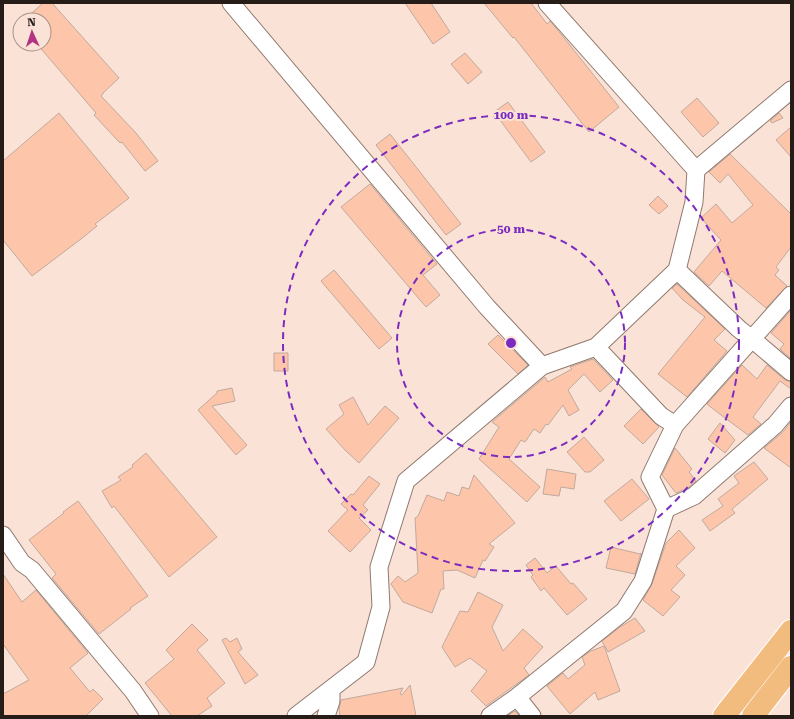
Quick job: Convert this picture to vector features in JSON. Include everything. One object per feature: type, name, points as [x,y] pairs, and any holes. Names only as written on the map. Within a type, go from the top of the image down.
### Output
[{"type":"highway","points":[[724,716],[791,631]]},
{"type":"highway","points":[[753,716],[791,667]]},
{"type":"street","points":[[231,3],[486,307],[542,366]]},
{"type":"street","points":[[296,716],[366,662],[381,607],[379,568],[406,481],[542,366],[596,347],[677,270],[694,202],[696,170],[547,3]]},
{"type":"street","points":[[696,170],[791,90]]},
{"type":"street","points":[[677,270],[739,329],[752,338],[791,372]]},
{"type":"street","points":[[490,716],[517,697],[624,611],[643,581],[666,509],[650,477],[675,426],[791,295]]},
{"type":"street","points":[[596,347],[661,416],[675,426]]},
{"type":"street","points":[[666,509],[694,496],[775,424],[791,406]]},
{"type":"street","points":[[3,535],[22,563],[32,570],[133,691],[150,716]]},
{"type":"street","points":[[326,716],[331,701],[331,689]]},
{"type":"street","points":[[517,697],[532,716]]},
{"type":"building","points":[[43,3],[52,3],[119,78],[101,96],[136,133],[158,161],[145,171],[122,142],[120,143],[94,115],[96,113],[44,52],[52,52],[52,12],[33,12]]},
{"type":"building","points":[[405,3],[431,3],[450,32],[433,44]]},
{"type":"building","points":[[484,3],[531,3],[547,24],[550,21],[619,107],[589,132],[514,37],[513,38]]},
{"type":"building","points":[[465,53],[482,72],[468,84],[451,64]]},
{"type":"building","points":[[697,98],[719,123],[703,137],[681,112]]},
{"type":"building","points":[[508,102],[545,152],[531,162],[494,112]]},
{"type":"building","points":[[59,113],[129,198],[95,224],[97,226],[81,239],[32,276],[3,240],[3,161]]},
{"type":"building","points":[[779,113],[783,118],[772,123],[770,121]]},
{"type":"building","points":[[791,127],[791,157],[776,140]]},
{"type":"building","points":[[390,134],[461,224],[446,235],[376,145]]},
{"type":"building","points":[[730,154],[791,214],[791,247],[776,267],[779,270],[775,275],[787,286],[766,308],[722,271],[709,286],[694,272],[721,240],[701,218],[716,204],[732,223],[753,205],[728,174],[720,183],[709,172]]},
{"type":"building","points":[[370,184],[437,264],[423,275],[440,295],[426,307],[341,207]]},
{"type":"building","points":[[658,196],[668,206],[659,214],[649,205]]},
{"type":"building","points":[[334,270],[392,338],[379,349],[321,281]]},
{"type":"building","points":[[677,284],[725,329],[714,340],[727,351],[687,397],[658,374],[705,317],[683,300],[672,288]]},
{"type":"building","points":[[791,310],[791,359],[780,349],[784,344],[771,333]]},
{"type":"building","points":[[498,335],[528,365],[518,374],[488,344]]},
{"type":"building","points":[[274,353],[288,353],[288,371],[274,371]]},
{"type":"building","points":[[593,359],[613,380],[600,392],[584,374],[568,390],[579,410],[569,416],[563,405],[540,433],[534,429],[525,442],[521,440],[509,459],[540,487],[527,502],[479,459],[499,427],[492,422],[545,377],[548,382],[572,369],[570,367]]},
{"type":"building","points":[[742,365],[757,379],[767,365],[785,380],[791,382],[791,389],[780,381],[753,417],[761,424],[748,435],[707,404]]},
{"type":"building","points":[[232,388],[235,401],[212,406],[247,445],[236,455],[198,410],[217,393],[217,391]]},
{"type":"building","points":[[353,397],[368,425],[385,406],[399,418],[359,463],[326,429],[344,414],[339,405]]},
{"type":"building","points":[[641,409],[659,427],[643,444],[624,426]]},
{"type":"building","points":[[791,422],[791,468],[764,448],[782,433]]},
{"type":"building","points":[[720,423],[735,440],[725,453],[708,439]]},
{"type":"building","points":[[584,437],[604,460],[590,472],[585,472],[567,452]]},
{"type":"building","points":[[675,448],[692,469],[689,472],[696,481],[688,488],[676,493],[662,475]]},
{"type":"building","points":[[146,453],[217,537],[169,577],[114,506],[112,508],[102,491],[121,480],[118,477],[133,467],[132,465]]},
{"type":"building","points":[[754,462],[768,479],[732,509],[735,513],[710,531],[702,520],[723,506],[718,499],[739,483],[734,476]]},
{"type":"building","points":[[547,469],[576,474],[574,489],[561,487],[559,496],[543,494]]},
{"type":"building","points":[[474,475],[515,523],[489,544],[494,547],[485,561],[483,560],[475,578],[457,570],[443,571],[444,589],[441,589],[432,613],[403,602],[391,584],[398,576],[405,582],[418,573],[415,518],[418,516],[427,495],[444,501],[447,492],[459,496],[462,487],[469,489]]},
{"type":"building","points":[[369,476],[380,484],[363,505],[368,510],[359,518],[371,530],[350,552],[328,531],[348,510],[341,504],[351,494],[353,495]]},
{"type":"building","points":[[632,479],[649,499],[621,521],[604,501]]},
{"type":"building","points":[[78,501],[148,596],[130,608],[131,609],[99,634],[52,578],[56,574],[29,540]]},
{"type":"building","points":[[679,530],[695,548],[676,566],[685,575],[671,590],[680,597],[663,616],[643,600],[652,584],[666,543]]},
{"type":"building","points":[[611,547],[641,553],[635,574],[606,568]]},
{"type":"building","points":[[535,558],[547,573],[556,566],[571,584],[573,583],[587,599],[567,615],[544,588],[541,591],[531,577],[533,575],[526,565]]},
{"type":"building","points":[[3,574],[22,602],[36,590],[88,653],[70,668],[90,692],[93,689],[103,699],[86,716],[3,716],[3,694],[29,680],[3,644]]},
{"type":"building","points":[[478,592],[503,605],[492,627],[503,651],[523,629],[543,647],[524,668],[529,675],[486,706],[471,691],[487,671],[470,658],[455,667],[442,647],[460,611],[468,612]]},
{"type":"building","points":[[635,618],[645,631],[608,652],[602,641]]},
{"type":"building","points":[[192,624],[208,640],[197,650],[225,683],[207,698],[212,706],[197,716],[172,716],[145,683],[174,659],[166,650]]},
{"type":"building","points":[[226,638],[230,642],[237,638],[242,649],[238,652],[258,675],[245,684],[222,640]]},
{"type":"building","points":[[604,646],[620,691],[598,700],[595,692],[570,714],[547,686],[563,673],[568,679],[585,665],[582,657],[591,651]]},
{"type":"building","points":[[410,685],[416,716],[340,716],[339,709],[341,700],[403,688],[400,694],[402,695]]},
{"type":"building","points":[[515,711],[519,716],[507,716]]}]
